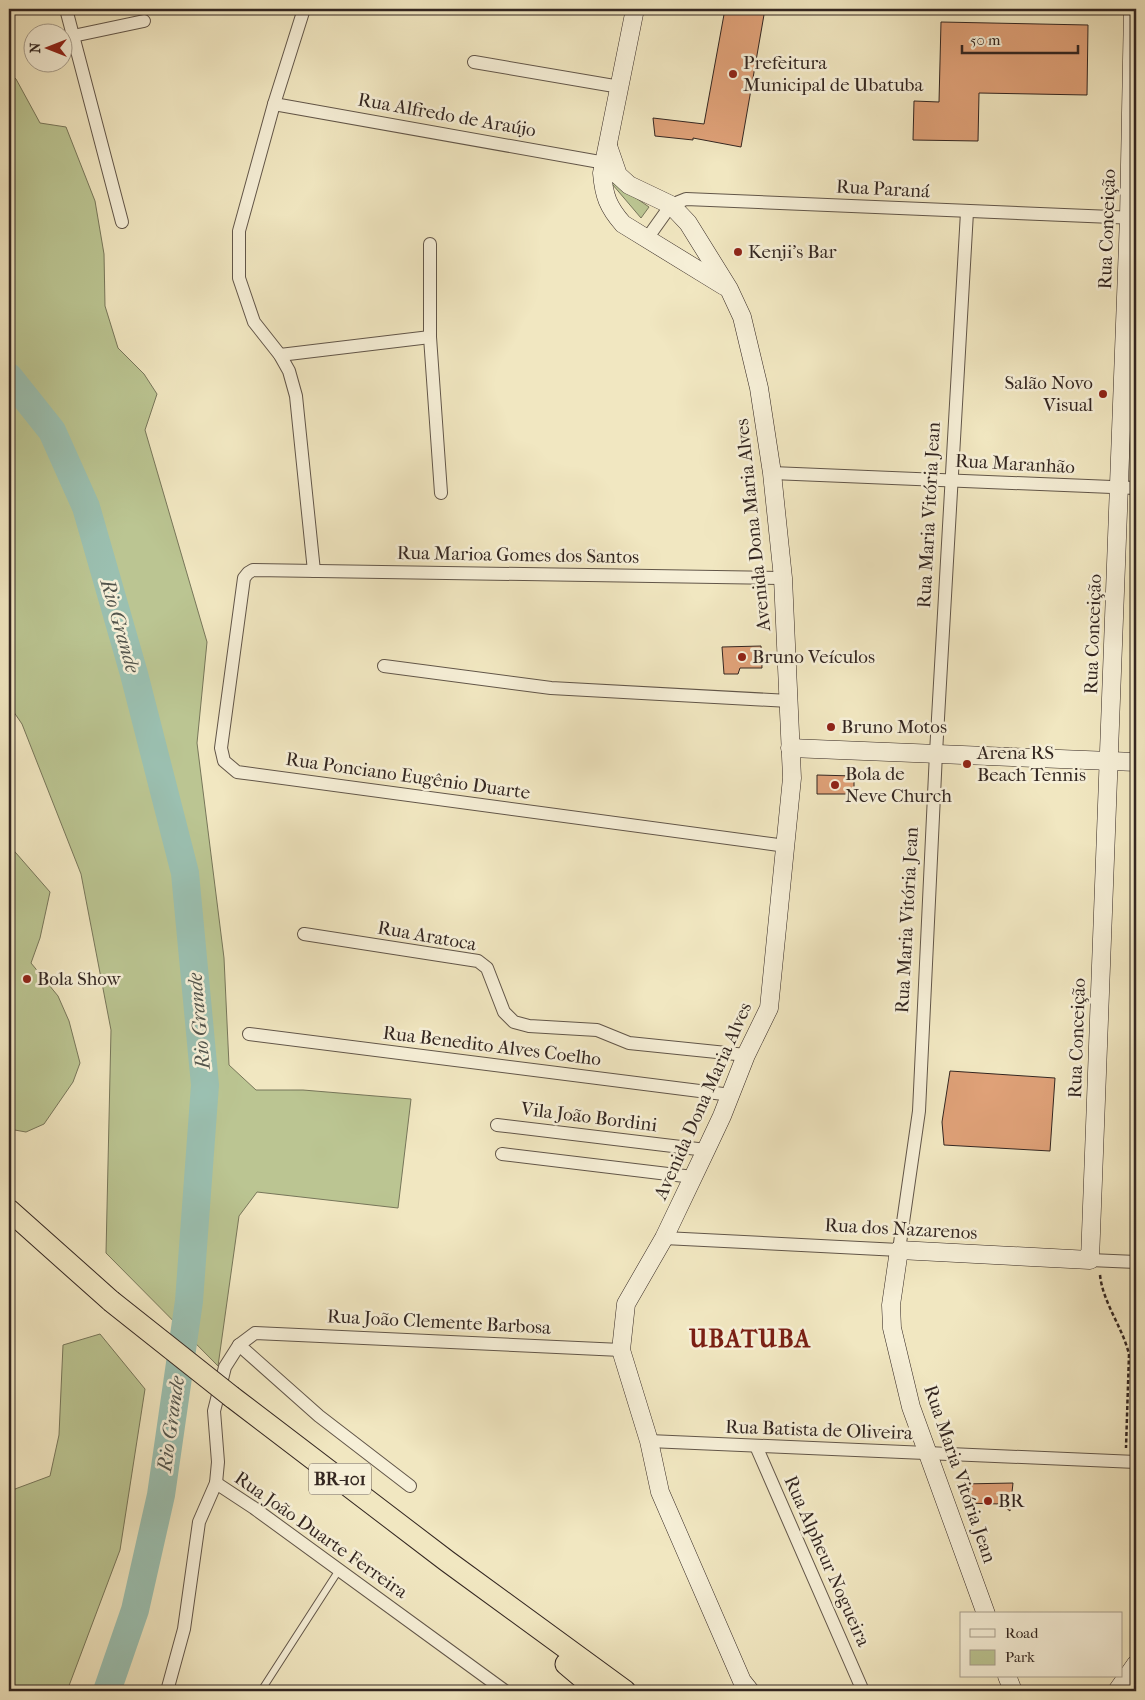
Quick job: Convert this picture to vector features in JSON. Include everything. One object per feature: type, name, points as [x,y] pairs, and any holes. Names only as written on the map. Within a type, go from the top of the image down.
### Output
[{"type":"highway","name":"BR-101","points":[[9,1210],[110,1301],[232,1398],[447,1561],[625,1691]]},
{"type":"highway","name":"BR-101","points":[[447,1561],[598,1691]]},
{"type":"street","points":[[66,9],[122,222]]},
{"type":"street","points":[[304,9],[274,104],[238,231],[239,278],[254,322],[280,355],[289,372],[296,396],[314,570]]},
{"type":"street","points":[[635,9],[609,158],[602,173],[604,190],[610,209],[623,224],[646,240],[729,289]]},
{"type":"street","name":"Rua Conceição","points":[[1090,1260],[1109,761],[1128,488],[1133,218],[1133,9]]},
{"type":"street","points":[[73,36],[144,21]]},
{"type":"street","points":[[474,62],[620,87]]},
{"type":"street","name":"Rua Alfredo de Araújo","points":[[274,104],[609,158]]},
{"type":"street","name":"Avenida Dona Maria Alves","points":[[609,158],[618,175],[628,184],[671,205],[688,223],[729,289],[742,317],[753,362],[772,473],[783,578],[791,801],[770,1008],[746,1054],[731,1095],[664,1238],[626,1304],[621,1350],[649,1441],[660,1492],[742,1681],[750,1691]]},
{"type":"street","name":"Rua Paraná","points":[[671,205],[686,199],[703,199],[1133,218]]},
{"type":"street","points":[[646,240],[671,205]]},
{"type":"street","name":"Rua Maria Vitória Jean","points":[[967,212],[936,754],[919,1111],[891,1305],[892,1328],[911,1407],[930,1453],[985,1612]]},
{"type":"street","points":[[430,244],[430,337],[441,493]]},
{"type":"street","points":[[280,355],[430,337]]},
{"type":"street","name":"Rua Maranhão","points":[[772,473],[1128,488]]},
{"type":"street","name":"Rua Marioa Gomes dos Santos","points":[[253,570],[783,578]]},
{"type":"street","name":"Rua Ponciano Eugênio Duarte","points":[[253,570],[244,578],[221,748],[224,761],[237,772],[786,846]]},
{"type":"street","points":[[384,666],[551,688],[788,701]]},
{"type":"street","points":[[790,748],[1136,762]]},
{"type":"street","name":"Rua Aratoca","points":[[304,934],[478,961],[486,968],[504,1012],[514,1022],[529,1026],[596,1030],[629,1043],[746,1054]]},
{"type":"street","name":"Rua Benedito Alves Coelho","points":[[249,1034],[731,1095]]},
{"type":"street","name":"Vila João Bordini","points":[[497,1125],[706,1150]]},
{"type":"street","points":[[502,1154],[693,1177]]},
{"type":"street","name":"Rua dos Nazarenos","points":[[664,1238],[1136,1262]]},
{"type":"street","name":"Rua João Clemente Barbosa","points":[[238,1345],[255,1333],[621,1350]]},
{"type":"street","points":[[216,1483],[218,1462],[214,1411],[225,1367],[238,1345],[319,1416],[410,1486]]},
{"type":"street","name":"Rua Batista de Oliveira","points":[[649,1441],[1136,1462]]},
{"type":"street","name":"Rua Alpheur Nogueira","points":[[756,1446],[863,1691]]},
{"type":"street","name":"Rua João Duarte Ferreira","points":[[167,1691],[184,1629],[199,1522],[216,1483],[340,1570],[506,1691]]},
{"type":"street","points":[[1117,1691],[1136,1664]]},
{"type":"street","points":[[1009,1678],[1013,1691]]},
{"type":"lane","points":[[261,1691],[340,1570]]},
{"type":"green space","points":[[9,72],[16,79],[40,123],[66,127],[95,201],[104,254],[105,306],[118,348],[144,374],[157,394],[145,430],[207,642],[197,743],[224,958],[229,1065],[256,1090],[303,1090],[411,1099],[398,1208],[257,1192],[239,1216],[218,1366],[106,1253],[111,1030],[81,874],[22,724],[9,705]]},
{"type":"green space","points":[[607,178],[649,207],[641,218]]},
{"type":"green space","name":"Bola Show","points":[[9,845],[50,892],[40,938],[31,963],[58,996],[69,1021],[80,1063],[73,1082],[44,1124],[26,1132],[9,1129]]},
{"type":"green space","points":[[100,1334],[145,1389],[120,1550],[67,1691],[9,1691],[9,1501],[15,1489],[50,1476],[59,1435],[63,1345]]},
{"type":"building","name":"Prefeitura Municipal de Ubatuba","points":[[725,9],[765,9],[741,147],[693,138],[693,140],[655,136],[653,118],[704,124]]},
{"type":"building","points":[[941,22],[1088,25],[1087,95],[979,93],[978,141],[913,140],[914,101],[939,102]]},
{"type":"building","name":"Bruno Veículos","points":[[761,646],[762,668],[740,668],[738,674],[724,674],[722,647]]},
{"type":"building","name":"Bola de Neve Church","points":[[817,775],[854,776],[854,794],[817,794]]},
{"type":"building","points":[[950,1071],[1055,1078],[1050,1151],[944,1145],[942,1122]]},
{"type":"building","name":"BR","points":[[1013,1483],[1010,1511],[1001,1504],[962,1503],[962,1484]]},
{"type":"waterway","name":"Rio Grande","points":[[9,377],[52,431],[86,507],[134,674],[185,873],[205,1085],[189,1301],[161,1495],[135,1610],[107,1691]]},
{"type":"place","name":"Prefeitura Municipal de Ubatuba","points":[[733,74]]},
{"type":"place","name":"Kenji's Bar","points":[[738,252]]},
{"type":"place","name":"Salão Novo Visual","points":[[1103,394]]},
{"type":"place","name":"Bruno Veículos","points":[[742,657]]},
{"type":"place","name":"Bruno Motos","points":[[831,727]]},
{"type":"place","name":"Arena RS Beach Tennis","points":[[967,764]]},
{"type":"place","name":"Bola de Neve Church","points":[[835,785]]},
{"type":"place","name":"Bola Show","points":[[27,979]]},
{"type":"place","name":"BR","points":[[988,1501]]},
{"type":"district","name":"UBATUBA","points":[[750,1339]]}]
